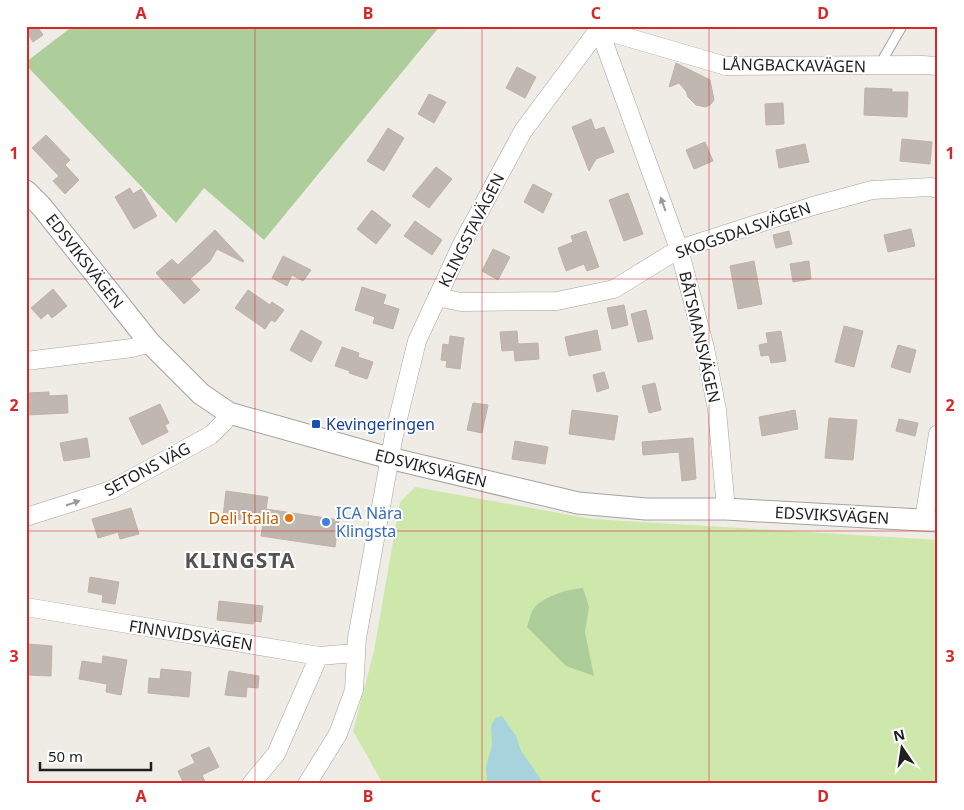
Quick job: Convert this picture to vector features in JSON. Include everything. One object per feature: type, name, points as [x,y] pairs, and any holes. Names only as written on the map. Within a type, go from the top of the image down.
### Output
[{"type":"street","name":"LÅNGBACKAVÄGEN","points":[[600,27],[726,66],[938,66]]},
{"type":"street","name":"BÅTSMANSVÄGEN","points":[[600,27],[679,250],[705,348],[717,410],[726,509]]},
{"type":"street","name":"KLINGSTAVÄGEN","points":[[389,458],[417,341],[462,244],[523,131],[600,27]]},
{"type":"street","name":"SKOGSDALSVÄGEN","points":[[437,297],[461,302],[557,301],[614,289],[679,250],[814,206],[872,190],[931,187],[938,189]]},
{"type":"street","name":"EDSVIKSVÄGEN","points":[[26,191],[42,207],[150,343],[202,394],[229,413],[389,458],[578,503],[646,509],[726,509],[931,520]]},
{"type":"street","points":[[26,361],[132,348],[150,343]]},
{"type":"street","name":"SETONS VÄG","points":[[26,517],[111,490],[211,435],[224,422],[229,413]]},
{"type":"street","points":[[931,520],[938,434]]},
{"type":"street","points":[[307,784],[338,734],[354,690],[355,653],[389,458]]},
{"type":"street","name":"FINNVIDSVÄGEN","points":[[26,607],[319,656],[355,653]]},
{"type":"street","points":[[251,784],[276,754],[319,656]]},
{"type":"lane","points":[[879,66],[902,26]]},
{"type":"green space","points":[[73,26],[440,26],[264,240],[204,188],[176,223],[26,65],[26,62]]},
{"type":"green space","points":[[415,487],[592,519],[938,540],[938,784],[383,784],[353,731],[374,651],[400,502]]},
{"type":"green space","points":[[583,588],[589,607],[585,632],[594,676],[566,666],[527,627],[533,610],[538,604],[564,592]]},
{"type":"water","points":[[502,716],[516,736],[521,751],[544,784],[487,784],[486,767],[492,745],[491,726],[495,718]]},
{"type":"building","points":[[26,26],[37,26],[43,35],[33,42],[26,31]]},
{"type":"building","points":[[676,63],[710,80],[714,100],[711,104],[706,107],[696,105],[679,83],[669,87]]},
{"type":"building","points":[[517,67],[536,77],[525,98],[506,88]]},
{"type":"building","points":[[865,88],[892,89],[892,92],[908,92],[907,117],[864,115]]},
{"type":"building","points":[[429,94],[446,102],[434,123],[418,114]]},
{"type":"building","points":[[783,103],[784,124],[766,125],[765,104]]},
{"type":"building","points":[[591,119],[595,130],[604,127],[614,152],[596,159],[589,171],[572,127]]},
{"type":"building","points":[[388,128],[404,138],[384,171],[367,161]]},
{"type":"building","points":[[46,135],[70,160],[65,165],[79,180],[65,194],[53,181],[59,176],[32,148]]},
{"type":"building","points":[[902,139],[932,142],[930,164],[900,161]]},
{"type":"building","points":[[705,142],[713,161],[694,169],[686,150]]},
{"type":"building","points":[[805,144],[809,162],[779,168],[776,150]]},
{"type":"building","points":[[436,167],[452,179],[429,208],[412,196]]},
{"type":"building","points":[[533,184],[552,194],[543,213],[524,202]]},
{"type":"building","points":[[130,188],[133,194],[141,189],[157,216],[134,229],[115,197]]},
{"type":"building","points":[[628,193],[643,234],[624,241],[609,200]]},
{"type":"building","points":[[372,210],[391,225],[376,244],[357,229]]},
{"type":"building","points":[[415,221],[442,240],[432,255],[404,236]]},
{"type":"building","points":[[911,229],[915,246],[888,252],[884,235]]},
{"type":"building","points":[[215,230],[244,261],[217,249],[210,261],[190,279],[200,290],[184,304],[156,273],[172,259],[178,265]]},
{"type":"building","points":[[586,231],[599,267],[587,271],[584,264],[566,271],[558,248],[573,242],[571,236]]},
{"type":"building","points":[[789,231],[792,244],[776,248],[773,235]]},
{"type":"building","points":[[493,249],[510,257],[498,280],[482,271]]},
{"type":"building","points":[[283,256],[311,270],[303,281],[292,275],[287,286],[272,278]]},
{"type":"building","points":[[754,261],[762,304],[738,309],[730,266]]},
{"type":"building","points":[[809,261],[811,279],[793,282],[790,264]]},
{"type":"building","points":[[362,287],[386,295],[383,304],[399,309],[393,329],[373,323],[375,317],[355,310]]},
{"type":"building","points":[[53,289],[67,306],[52,318],[48,313],[41,319],[31,308]]},
{"type":"building","points":[[248,290],[270,305],[272,302],[284,310],[275,322],[271,320],[265,329],[235,308]]},
{"type":"building","points":[[624,305],[628,325],[612,329],[607,308]]},
{"type":"building","points":[[646,310],[653,339],[638,342],[631,314]]},
{"type":"building","points":[[844,326],[863,331],[854,367],[835,362]]},
{"type":"building","points":[[301,330],[322,342],[311,362],[290,350]]},
{"type":"building","points":[[597,330],[601,350],[569,356],[565,337]]},
{"type":"building","points":[[517,331],[518,344],[538,343],[539,359],[515,361],[514,350],[502,351],[500,332]]},
{"type":"building","points":[[781,331],[786,361],[771,363],[769,355],[761,356],[759,345],[768,343],[766,333]]},
{"type":"building","points":[[450,336],[464,338],[460,369],[446,367],[447,361],[441,360],[443,344],[449,345]]},
{"type":"building","points":[[898,345],[916,350],[910,373],[891,367]]},
{"type":"building","points":[[342,347],[359,353],[358,357],[373,362],[367,379],[335,366]]},
{"type":"building","points":[[604,372],[609,388],[597,392],[593,375]]},
{"type":"building","points":[[655,383],[661,410],[649,413],[642,386]]},
{"type":"building","points":[[49,392],[49,396],[67,395],[68,413],[26,415],[26,393]]},
{"type":"building","points":[[473,403],[488,405],[482,433],[467,430]]},
{"type":"building","points":[[160,404],[169,423],[165,425],[168,432],[142,445],[129,418]]},
{"type":"building","points":[[572,410],[618,416],[614,440],[569,434]]},
{"type":"building","points":[[795,410],[798,429],[762,436],[759,417]]},
{"type":"building","points":[[829,418],[857,420],[853,460],[825,458]]},
{"type":"building","points":[[899,419],[918,423],[915,436],[896,431]]},
{"type":"building","points":[[87,438],[90,457],[64,461],[60,443]]},
{"type":"building","points":[[693,438],[696,479],[682,481],[679,452],[643,455],[642,442]]},
{"type":"building","points":[[515,441],[548,447],[545,464],[512,459]]},
{"type":"building","points":[[226,491],[268,497],[266,509],[339,520],[335,547],[261,536],[263,523],[223,517]]},
{"type":"building","points":[[131,508],[139,534],[120,539],[118,532],[98,538],[92,519]]},
{"type":"building","points":[[90,577],[119,582],[115,604],[102,602],[103,595],[88,592]]},
{"type":"building","points":[[219,601],[263,606],[261,622],[254,621],[253,624],[217,620]]},
{"type":"building","points":[[28,644],[52,646],[51,676],[26,675]]},
{"type":"building","points":[[103,656],[127,660],[121,695],[106,692],[107,684],[79,679],[82,661],[102,664]]},
{"type":"building","points":[[161,669],[191,672],[189,697],[148,693],[149,678],[160,679]]},
{"type":"building","points":[[229,671],[259,676],[258,688],[247,687],[246,697],[225,695]]},
{"type":"building","points":[[209,747],[219,767],[202,775],[206,784],[184,784],[178,771],[195,763],[191,755]]},
{"type":"place","name":"Kevingeringen","points":[[316,424]]},
{"type":"place","name":"Deli Italia","points":[[289,518]]},
{"type":"place","name":"ICA Nära Klingsta","points":[[326,522]]},
{"type":"district","name":"KLINGSTA","points":[[240,561]]}]
